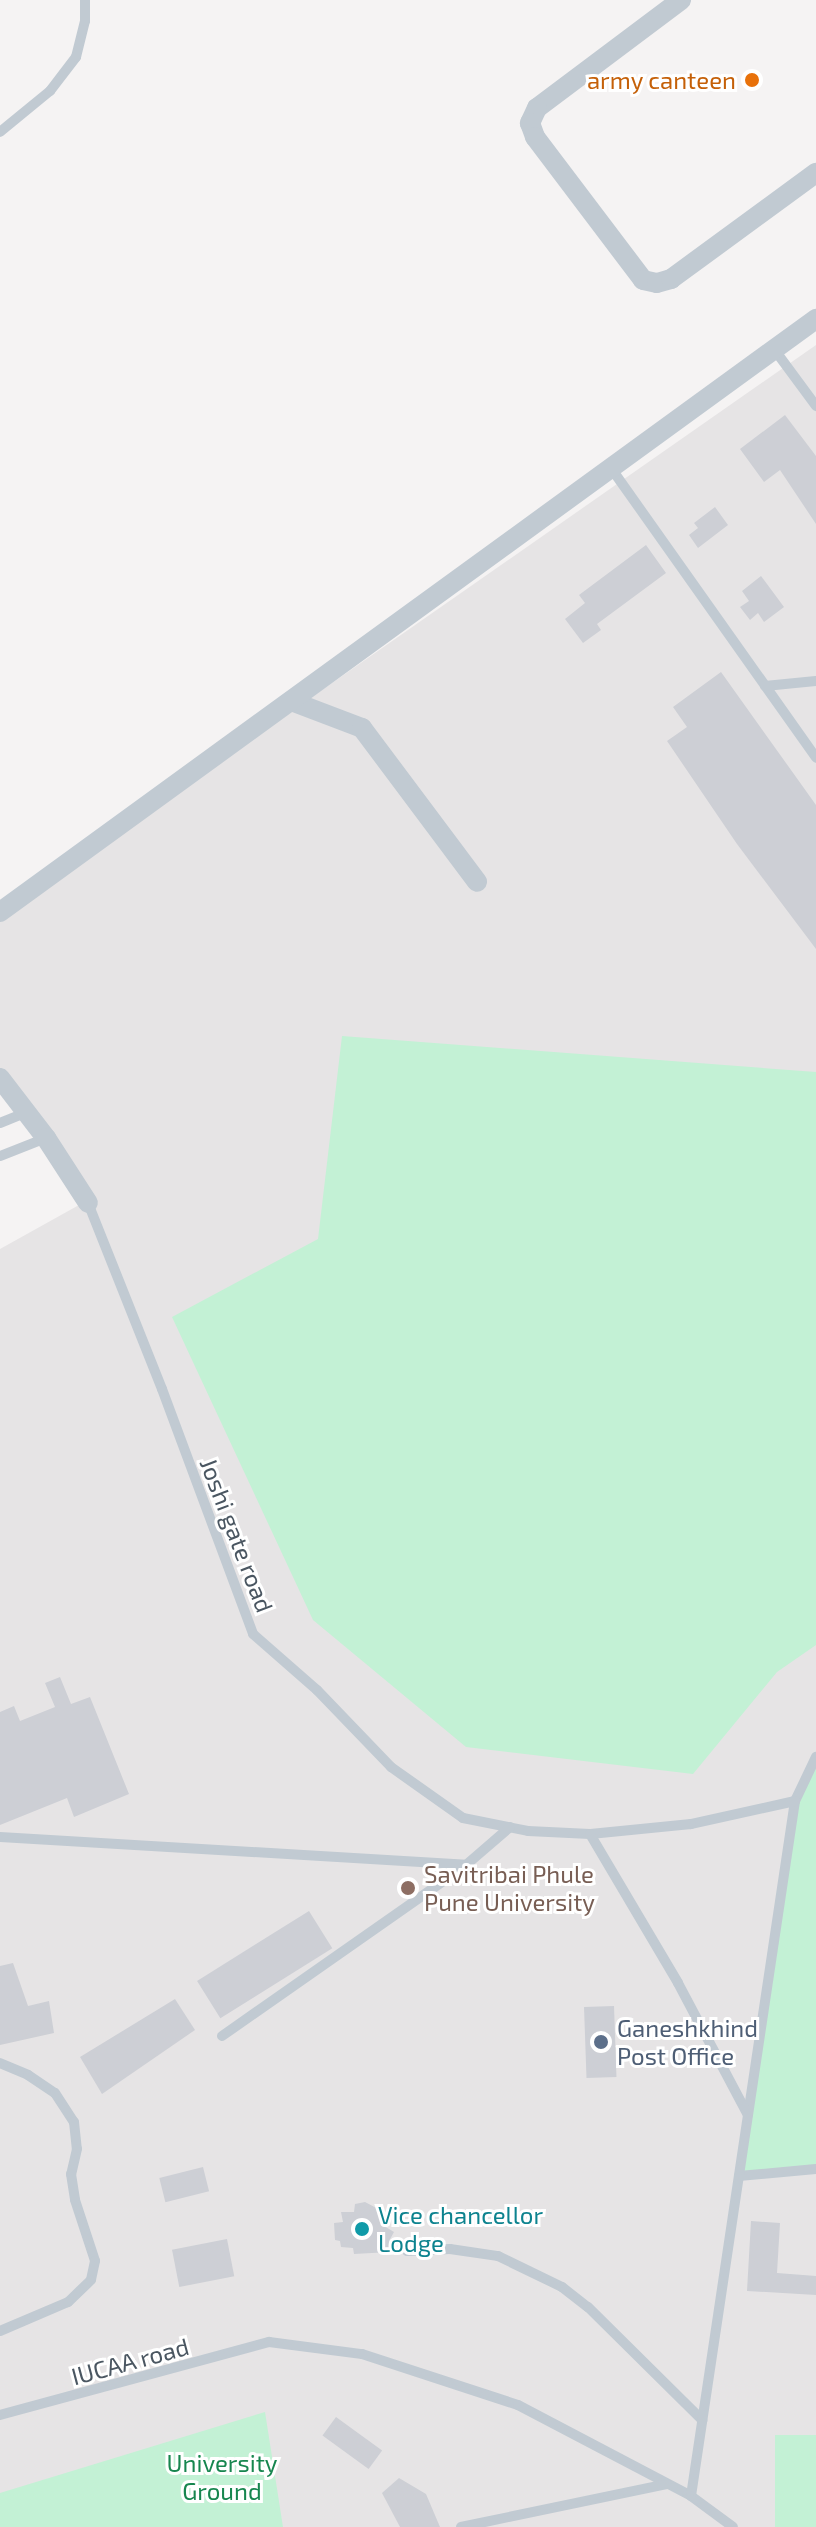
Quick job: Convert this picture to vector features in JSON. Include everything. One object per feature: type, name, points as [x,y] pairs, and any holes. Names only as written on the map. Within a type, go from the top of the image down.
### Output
[{"type":"street","points":[[681,0],[537,108],[530,123],[535,137],[643,280],[657,283],[671,279],[816,173]]},
{"type":"street","points":[[0,912],[816,319]]},
{"type":"street","points":[[291,701],[362,728],[477,882]]},
{"type":"street","points":[[0,1078],[46,1138],[88,1203]]},
{"type":"lane","points":[[0,132],[50,91],[76,57],[85,21],[85,0]]},
{"type":"lane","points":[[774,349],[816,406]]},
{"type":"lane","points":[[611,468],[816,758]]},
{"type":"lane","points":[[765,686],[816,681]]},
{"type":"lane","points":[[0,1123],[27,1112]]},
{"type":"lane","points":[[0,1156],[46,1138]]},
{"type":"lane","name":"Joshi gate road","points":[[88,1203],[253,1634],[317,1690],[391,1767],[463,1818],[510,1827],[590,1834],[691,1824],[795,1801]]},
{"type":"lane","points":[[691,2496],[795,1801],[816,1757]]},
{"type":"lane","points":[[222,2036],[466,1865],[510,1827]]},
{"type":"lane","points":[[590,1834],[678,1983],[748,2115]]},
{"type":"lane","points":[[0,1837],[466,1865]]},
{"type":"lane","points":[[0,2063],[28,2075],[55,2093],[74,2122],[77,2149],[71,2174],[75,2200],[85,2222],[95,2261],[91,2280],[68,2302],[0,2331]]},
{"type":"lane","points":[[739,2176],[816,2169]]},
{"type":"lane","points":[[407,2251],[450,2249],[498,2256],[562,2287],[588,2307],[702,2420]]},
{"type":"lane","name":"IUCAA road","points":[[1,2411],[269,2342],[362,2354],[518,2405],[667,2484]]},
{"type":"lane","points":[[461,2527],[667,2484],[691,2496],[733,2527]]},
{"type":"shaded area","name":"Savitribai Phule Pune University","points":[[816,345],[816,2527],[0,2527],[0,1249],[88,1200],[0,1082],[0,915]]},
{"type":"green space","points":[[342,1036],[816,1072],[816,1645],[777,1672],[693,1774],[466,1747],[313,1620],[172,1317],[318,1239]]},
{"type":"green space","points":[[816,1763],[816,2171],[739,2176],[795,1801]]},
{"type":"green space","name":"University Ground","points":[[265,2412],[283,2527],[0,2527],[0,2493]]},
{"type":"green space","points":[[775,2435],[816,2435],[816,2527],[775,2527]]},
{"type":"building","points":[[785,415],[816,456],[816,524],[780,470],[764,482],[740,449]]},
{"type":"building","points":[[715,507],[728,525],[698,548],[689,535],[698,528],[694,523]]},
{"type":"building","points":[[646,545],[666,573],[597,624],[601,630],[583,643],[565,619],[585,603],[579,595]]},
{"type":"building","points":[[761,576],[784,607],[764,622],[758,613],[750,620],[740,607],[749,601],[742,591]]},
{"type":"building","points":[[721,672],[816,805],[816,949],[737,844],[667,741],[687,727],[673,707]]},
{"type":"building","points":[[60,1677],[71,1704],[90,1697],[129,1794],[74,1817],[67,1798],[0,1825],[0,1712],[14,1706],[20,1721],[55,1707],[45,1683]]},
{"type":"building","points":[[309,1911],[332,1948],[220,2018],[197,1981]]},
{"type":"building","points":[[13,1963],[28,2006],[49,2001],[54,2033],[0,2045],[0,1966]]},
{"type":"building","points":[[175,1999],[195,2030],[102,2094],[80,2057]]},
{"type":"building","name":"Ganeshkhind Post Office","points":[[614,2006],[616,2077],[586,2078],[584,2007]]},
{"type":"building","points":[[203,2167],[209,2191],[165,2202],[159,2178]]},
{"type":"building","name":"Vice chancellor Lodge","points":[[365,2202],[384,2212],[384,2226],[394,2232],[389,2241],[390,2252],[354,2254],[353,2248],[341,2247],[340,2241],[335,2240],[334,2223],[343,2222],[341,2212],[354,2212],[355,2204]]},
{"type":"building","points":[[751,2221],[780,2223],[777,2273],[816,2276],[816,2295],[747,2291]]},
{"type":"building","points":[[227,2239],[234,2276],[179,2287],[172,2250]]},
{"type":"building","points":[[336,2417],[382,2451],[369,2469],[322,2436]]},
{"type":"building","points":[[399,2478],[426,2494],[440,2527],[400,2527],[382,2493]]},
{"type":"place","name":"army canteen","points":[[752,80]]},
{"type":"place","name":"Savitribai Phule Pune University","points":[[408,1888]]},
{"type":"place","name":"Ganeshkhind Post Office","points":[[601,2042]]},
{"type":"place","name":"Vice chancellor Lodge","points":[[362,2229]]}]
